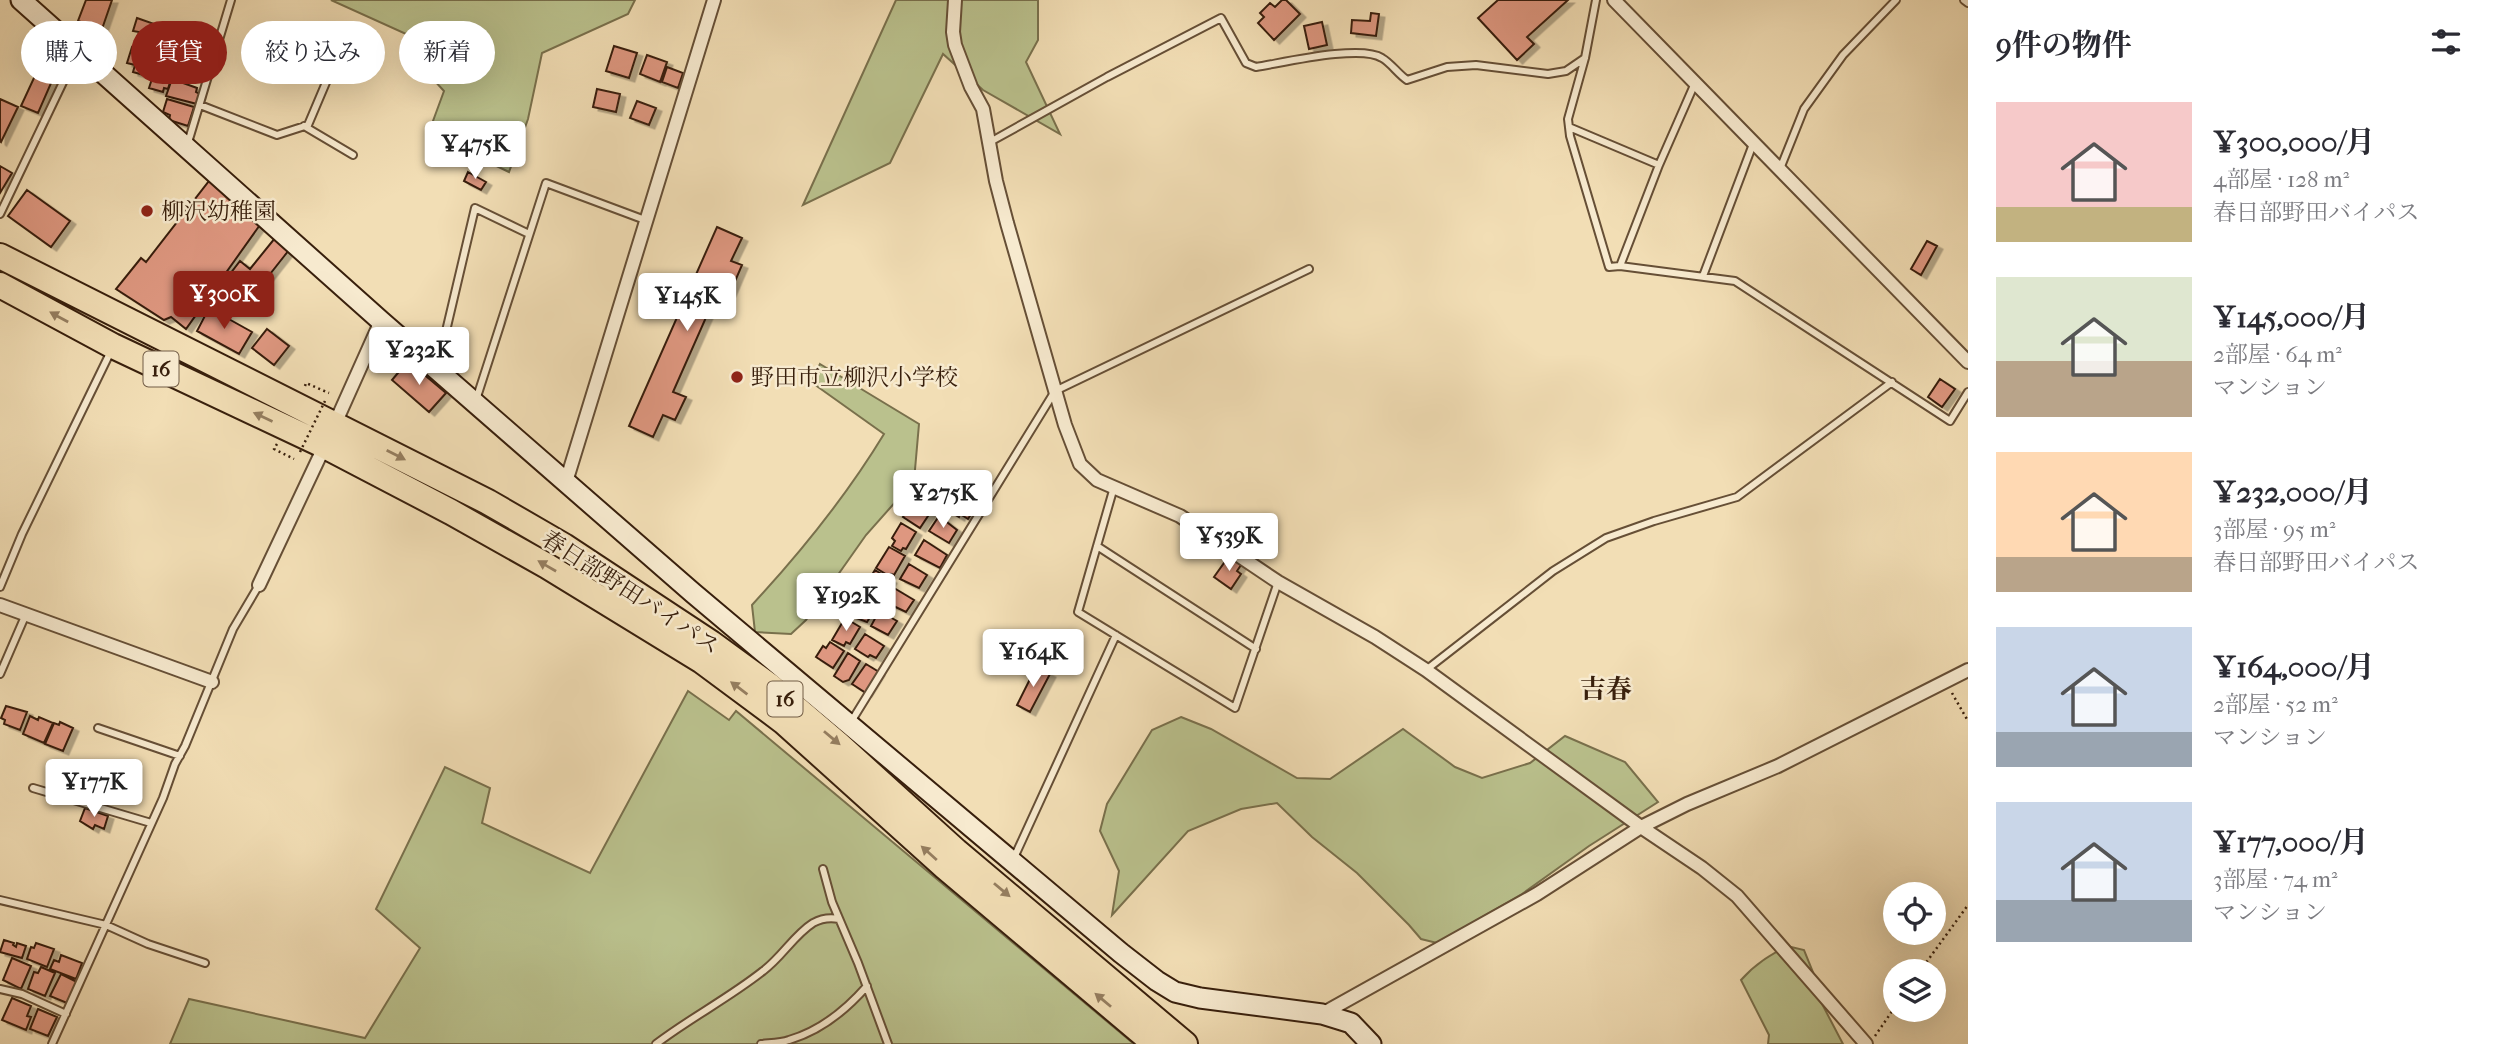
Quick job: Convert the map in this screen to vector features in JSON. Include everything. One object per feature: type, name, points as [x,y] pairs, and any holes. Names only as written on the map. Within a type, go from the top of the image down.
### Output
[{"type":"highway","name":"春日部野田バイパス","points":[[0,256],[330,435],[702,661],[784,722],[945,867],[1155,1044]]},
{"type":"highway","name":"春日部野田バイパス","points":[[0,285],[113,346],[488,502],[564,546],[770,686],[956,851],[1185,1044]]},
{"type":"street","points":[[20,0],[44,21]]},
{"type":"street","points":[[566,482],[714,0]]},
{"type":"street","points":[[955,0],[955,45],[971,87],[983,109],[1002,202],[1055,391],[1080,464],[1097,480],[1180,516],[1278,582],[1375,637],[1426,670],[1641,827],[1702,868],[1737,895],[1867,1044]]},
{"type":"street","points":[[1614,0],[1968,362]]},
{"type":"street","points":[[115,84],[381,321],[693,593],[1157,981],[1175,992],[1212,1000],[1322,1014],[1350,1023],[1371,1044]]},
{"type":"street","points":[[259,585],[381,321]]},
{"type":"street","points":[[0,605],[212,682]]},
{"type":"street","points":[[1322,1014],[1537,894],[1641,827],[1687,804],[1777,766],[1968,670]]},
{"type":"lane","points":[[187,147],[231,0]]},
{"type":"lane","points":[[1596,0],[1569,127],[1609,267],[1620,266],[1735,281],[1950,421],[1968,392]]},
{"type":"lane","points":[[1780,170],[1804,109],[1843,55],[1896,0]]},
{"type":"lane","points":[[990,142],[1221,18],[1246,63],[1256,68],[1322,55],[1366,54],[1384,58],[1407,80],[1447,67],[1476,65],[1548,74],[1566,71],[1585,58]]},
{"type":"lane","points":[[1620,266],[1659,165],[1695,83]]},
{"type":"lane","points":[[0,214],[62,84]]},
{"type":"lane","points":[[200,105],[277,135],[308,125],[325,84]]},
{"type":"lane","points":[[304,126],[353,155]]},
{"type":"lane","points":[[1569,127],[1659,165]]},
{"type":"lane","points":[[1703,276],[1753,142]]},
{"type":"lane","points":[[475,403],[546,183],[645,220]]},
{"type":"lane","points":[[436,369],[475,208],[529,234]]},
{"type":"lane","points":[[850,724],[1055,391],[1309,269]]},
{"type":"lane","points":[[0,587],[22,534],[113,346]]},
{"type":"lane","points":[[1426,670],[1553,571],[1606,538],[1737,497],[1892,382]]},
{"type":"lane","points":[[1114,487],[1078,612],[1235,708],[1278,582]]},
{"type":"lane","points":[[1097,546],[1256,649]]},
{"type":"lane","points":[[52,1044],[151,823],[233,629],[259,585]]},
{"type":"lane","points":[[0,674],[26,614]]},
{"type":"lane","points":[[1012,862],[1116,635]]},
{"type":"lane","points":[[98,728],[180,756]]},
{"type":"lane","points":[[33,788],[151,823]]},
{"type":"lane","points":[[823,869],[832,902],[888,1044]]},
{"type":"lane","points":[[0,900],[106,925],[148,944],[205,963]]},
{"type":"lane","points":[[656,1044],[762,972],[813,923],[822,918],[839,919]]},
{"type":"lane","points":[[761,1044],[788,1041],[825,1023],[847,1009],[867,986]]},
{"type":"lane","points":[[0,989],[22,994],[65,1014]]},
{"type":"path","points":[[300,452],[325,401]]},
{"type":"path","points":[[1945,682],[1968,721]]},
{"type":"path","points":[[1929,959],[1968,905]]},
{"type":"path","points":[[1867,1044],[1884,1022]]},
{"type":"green space","points":[[331,0],[635,0],[628,14],[542,53],[528,119],[509,172],[461,149],[433,121],[444,91],[438,84],[495,84],[495,21],[399,21],[399,31],[385,24],[385,21],[377,21]]},
{"type":"green space","points":[[896,0],[1038,0],[1038,40],[1026,62],[1060,134],[983,90],[943,54],[890,163],[803,205]]},
{"type":"green space","points":[[820,364],[919,424],[914,481],[866,535],[806,620],[791,634],[755,632],[752,605],[823,522],[884,434],[811,382]]},
{"type":"green space","points":[[688,691],[729,720],[736,711],[1134,1044],[170,1044],[189,999],[365,1038],[420,948],[376,909],[445,767],[490,788],[482,823],[590,873]]},
{"type":"green space","points":[[1181,717],[1211,729],[1297,778],[1330,779],[1403,729],[1455,767],[1482,778],[1530,763],[1565,736],[1625,762],[1658,802],[1589,846],[1522,894],[1437,943],[1421,939],[1357,873],[1312,837],[1277,803],[1241,809],[1188,831],[1112,915],[1119,871],[1100,831],[1107,804],[1152,730]]},
{"type":"green space","points":[[1787,946],[1804,950],[1819,987],[1821,1002],[1843,1044],[1768,1044],[1769,1035],[1741,980],[1762,961]]},
{"type":"building","points":[[86,0],[112,0],[105,21],[78,21]]},
{"type":"building","points":[[1282,0],[1286,0],[1300,14],[1274,40],[1258,23],[1264,17],[1260,13],[1270,3],[1275,7]]},
{"type":"building","points":[[1498,0],[1568,0],[1527,37],[1534,44],[1517,60],[1478,18]]},
{"type":"building","points":[[1371,13],[1379,14],[1376,36],[1351,33],[1352,20],[1370,21]]},
{"type":"building","points":[[1322,22],[1327,45],[1309,49],[1304,26]]},
{"type":"building","points":[[614,46],[637,53],[629,78],[606,71]]},
{"type":"building","points":[[647,55],[667,62],[660,82],[640,74]]},
{"type":"building","points":[[667,67],[683,73],[678,88],[662,82]]},
{"type":"building","points":[[31,84],[51,84],[38,113],[21,106]]},
{"type":"building","points":[[150,84],[169,84],[163,92],[149,88]]},
{"type":"building","points":[[170,84],[186,84],[197,88],[196,92],[200,94],[197,104],[166,96]]},
{"type":"building","points":[[597,89],[620,94],[616,112],[593,107]]},
{"type":"building","points":[[0,99],[18,107],[1,142],[0,141]]},
{"type":"building","points":[[167,99],[194,107],[188,126],[169,120],[170,115],[163,112]]},
{"type":"building","points":[[637,101],[656,108],[649,125],[630,118]]},
{"type":"building","points":[[0,166],[12,173],[0,193]]},
{"type":"building","points":[[468,172],[486,182],[481,190],[464,181]]},
{"type":"building","points":[[209,181],[262,222],[186,329],[171,317],[164,320],[116,289],[141,258],[146,262]]},
{"type":"building","points":[[27,190],[70,221],[51,247],[8,216]]},
{"type":"building","points":[[717,227],[742,238],[731,261],[742,265],[730,293],[719,288],[673,392],[686,397],[675,420],[663,415],[653,437],[629,426]]},
{"type":"building","points":[[275,238],[289,250],[255,293],[230,274],[240,261],[250,269]]},
{"type":"building","points":[[1927,241],[1937,246],[1921,275],[1911,269]]},
{"type":"building","points":[[209,308],[252,332],[239,354],[197,331]]},
{"type":"building","points":[[267,329],[289,346],[274,365],[252,348]]},
{"type":"building","points":[[408,361],[446,393],[429,412],[392,380]]},
{"type":"building","points":[[1940,379],[1955,389],[1942,407],[1928,397]]},
{"type":"building","points":[[936,480],[947,488],[933,508],[919,499]]},
{"type":"building","points":[[953,493],[975,508],[968,519],[944,508]]},
{"type":"building","points":[[918,501],[932,510],[920,528],[903,517],[910,506],[913,508]]},
{"type":"building","points":[[939,516],[957,530],[949,543],[929,531]]},
{"type":"building","points":[[901,523],[916,532],[906,549],[901,551],[892,546],[895,541],[892,538]]},
{"type":"building","points":[[924,540],[947,555],[940,568],[915,555]]},
{"type":"building","points":[[889,547],[905,556],[894,575],[889,576],[876,568]]},
{"type":"building","points":[[1229,556],[1241,565],[1237,571],[1241,574],[1231,589],[1214,577]]},
{"type":"building","points":[[909,564],[927,575],[919,588],[900,579]]},
{"type":"building","points":[[875,570],[891,580],[881,596],[878,594],[876,597],[863,589]]},
{"type":"building","points":[[894,588],[914,600],[906,612],[885,602]]},
{"type":"building","points":[[858,595],[877,606],[867,622],[851,616],[853,612],[850,610]]},
{"type":"building","points":[[879,611],[897,621],[888,635],[871,626]]},
{"type":"building","points":[[845,618],[860,627],[850,644],[846,642],[844,646],[832,640]]},
{"type":"building","points":[[865,634],[884,646],[876,658],[870,655],[868,657],[855,649]]},
{"type":"building","points":[[830,642],[844,651],[833,668],[816,657],[823,646],[826,648]]},
{"type":"building","points":[[848,653],[860,661],[849,680],[843,682],[834,676]]},
{"type":"building","points":[[866,664],[879,672],[866,693],[852,684]]},
{"type":"building","points":[[1036,667],[1050,674],[1030,712],[1017,705]]},
{"type":"building","points":[[6,706],[27,712],[20,730],[4,724],[5,720],[1,718]]},
{"type":"building","points":[[30,716],[53,723],[44,743],[23,734]]},
{"type":"building","points":[[60,722],[73,728],[63,751],[45,744],[54,723],[59,725]]},
{"type":"building","points":[[85,808],[108,816],[104,829],[95,825],[93,829],[80,821]]},
{"type":"building","points":[[4,940],[14,943],[16,947],[17,943],[26,946],[22,958],[0,952]]},
{"type":"building","points":[[36,943],[54,949],[47,967],[27,959],[31,947],[34,948]]},
{"type":"building","points":[[61,955],[82,963],[76,979],[50,969],[54,960],[59,962]]},
{"type":"building","points":[[12,958],[31,966],[21,989],[3,980]]},
{"type":"building","points":[[41,967],[55,973],[45,996],[28,989],[34,972],[38,973]]},
{"type":"building","points":[[61,974],[77,982],[67,1003],[50,996]]},
{"type":"building","points":[[12,998],[31,1006],[27,1016],[31,1017],[26,1030],[2,1020]]},
{"type":"building","points":[[38,1009],[57,1017],[48,1036],[30,1029]]},
{"type":"place","name":"柳沢幼稚園","points":[[147,211]]},
{"type":"place","name":"野田市立柳沢小学校","points":[[737,377]]},
{"type":"district","name":"吉春","points":[[1606,689]]}]
